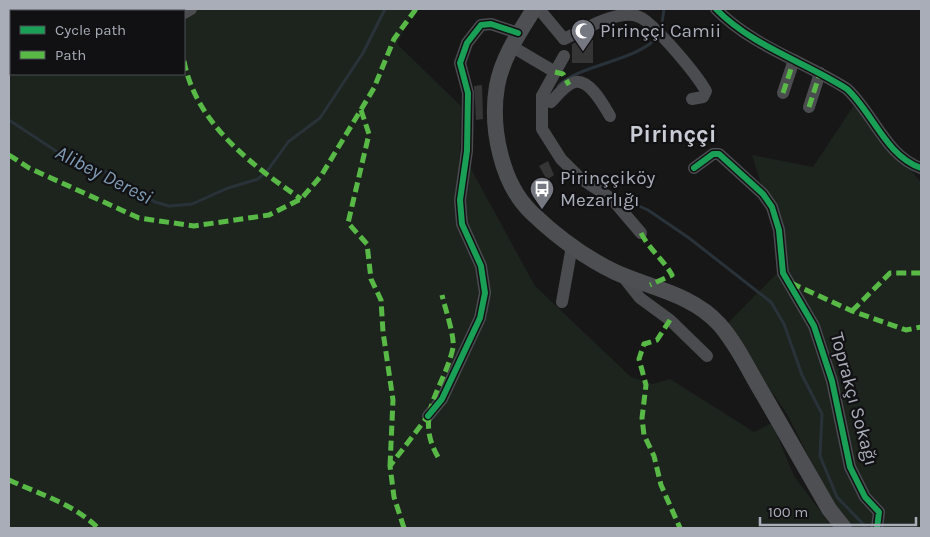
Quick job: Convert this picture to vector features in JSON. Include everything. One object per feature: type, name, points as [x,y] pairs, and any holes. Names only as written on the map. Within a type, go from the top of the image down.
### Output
[{"type":"main road","points":[[534,9],[515,40],[497,86],[497,137],[503,162],[514,189],[531,212],[572,246],[621,274],[690,302],[718,323],[739,353],[829,508],[844,528]]},
{"type":"street","points":[[538,9],[564,48]]},
{"type":"street","points":[[716,9],[751,36],[847,89],[859,100],[890,145],[904,159],[921,168]]},
{"type":"street","points":[[640,233],[612,199],[580,178],[547,140],[542,129],[542,96],[555,72],[564,48],[624,15],[635,15],[654,29],[706,91],[703,97],[692,100]]},
{"type":"street","points":[[428,416],[442,399],[480,318],[485,294],[481,266],[462,224],[460,200],[467,151],[468,93],[460,64],[467,43],[482,26],[491,24],[515,40],[555,72]]},
{"type":"street","points":[[783,93],[794,60]]},
{"type":"street","points":[[809,107],[820,74]]},
{"type":"street","points":[[542,96],[551,102],[568,85],[576,82],[582,83],[598,96],[610,116]]},
{"type":"street","name":"Toprakçı Sokağı","points":[[694,168],[713,154],[719,154],[763,194],[772,207],[779,230],[783,273],[814,326],[832,381],[850,467],[865,496],[879,512],[877,528]]},
{"type":"street","points":[[562,302],[572,246]]},
{"type":"street","points":[[621,274],[640,298],[670,320],[707,356]]},
{"type":"shaded area","points":[[9,9],[86,9],[10,10],[9,19]]},
{"type":"shaded area","points":[[189,9],[414,9],[397,44],[461,106],[460,149],[535,286],[631,377],[653,384],[670,379],[754,432],[772,423],[794,476],[833,528],[9,528],[9,43],[10,75],[185,75],[185,12]]},
{"type":"shaded area","points":[[858,99],[921,183],[921,528],[850,528],[833,505],[787,414],[726,325],[786,264],[752,155],[813,167]]},
{"type":"building","name":"Pirinççi Camii","points":[[582,39],[593,40],[593,63],[572,63],[572,44]]},
{"type":"building","points":[[482,85],[483,119],[476,120],[474,86]]},
{"type":"building","points":[[548,161],[554,175],[547,180],[539,166]]},
{"type":"waterway","name":"Alibey Deresi","points":[[9,120],[56,151],[75,161],[109,173],[155,202],[169,206],[192,204],[228,188],[258,179],[268,170],[288,142],[320,118],[363,53],[385,9]]},
{"type":"waterway","points":[[661,30],[664,9]]},
{"type":"waterway","points":[[558,86],[579,73],[637,51],[658,36]]},
{"type":"waterway","points":[[616,196],[648,210],[689,238],[771,302],[784,324],[802,375],[822,414],[820,456],[837,497],[865,526]]},
{"type":"marked path","points":[[9,155],[29,168],[139,218],[194,226],[269,215],[301,199],[321,176],[374,88],[394,39],[416,9]]},
{"type":"marked path","points":[[783,93],[794,60]]},
{"type":"marked path","points":[[185,65],[190,84],[200,104],[213,123],[246,157],[301,199]]},
{"type":"marked path","points":[[555,72],[563,74],[569,85]]},
{"type":"marked path","points":[[809,107],[820,73]]},
{"type":"marked path","points":[[361,110],[369,134],[348,223],[367,244],[371,279],[381,300],[383,332],[393,400],[390,466]]},
{"type":"marked path","points":[[641,233],[672,275],[650,285]]},
{"type":"marked path","points":[[852,311],[890,273],[921,273]]},
{"type":"marked path","points":[[791,283],[852,311],[906,330],[921,327]]},
{"type":"marked path","points":[[438,457],[431,442],[429,414],[453,348],[451,330],[442,295]]},
{"type":"marked path","points":[[670,320],[657,340],[644,344],[639,359],[646,385],[642,418],[644,435],[654,456],[661,485],[680,528]]},
{"type":"marked path","points":[[404,528],[394,497],[390,466],[428,416]]},
{"type":"marked path","points":[[9,480],[67,506],[98,528]]},
{"type":"cycle path","points":[[716,9],[730,22],[762,43],[847,89],[898,154],[921,168]]},
{"type":"cycle path","points":[[428,416],[442,399],[480,318],[485,293],[481,266],[462,224],[460,200],[467,151],[468,93],[460,63],[467,43],[481,25],[491,24],[518,33]]},
{"type":"cycle path","points":[[694,168],[713,154],[719,154],[763,194],[772,207],[779,230],[783,273],[814,326],[832,381],[850,467],[865,497],[879,512],[877,528]]},
{"type":"place","name":"Pirinççi Camii","points":[[583,52]]},
{"type":"place","name":"Pirinççiköy Mezarlığı","points":[[542,210]]},
{"type":"district","name":"Pirinççi","points":[[673,134]]}]
